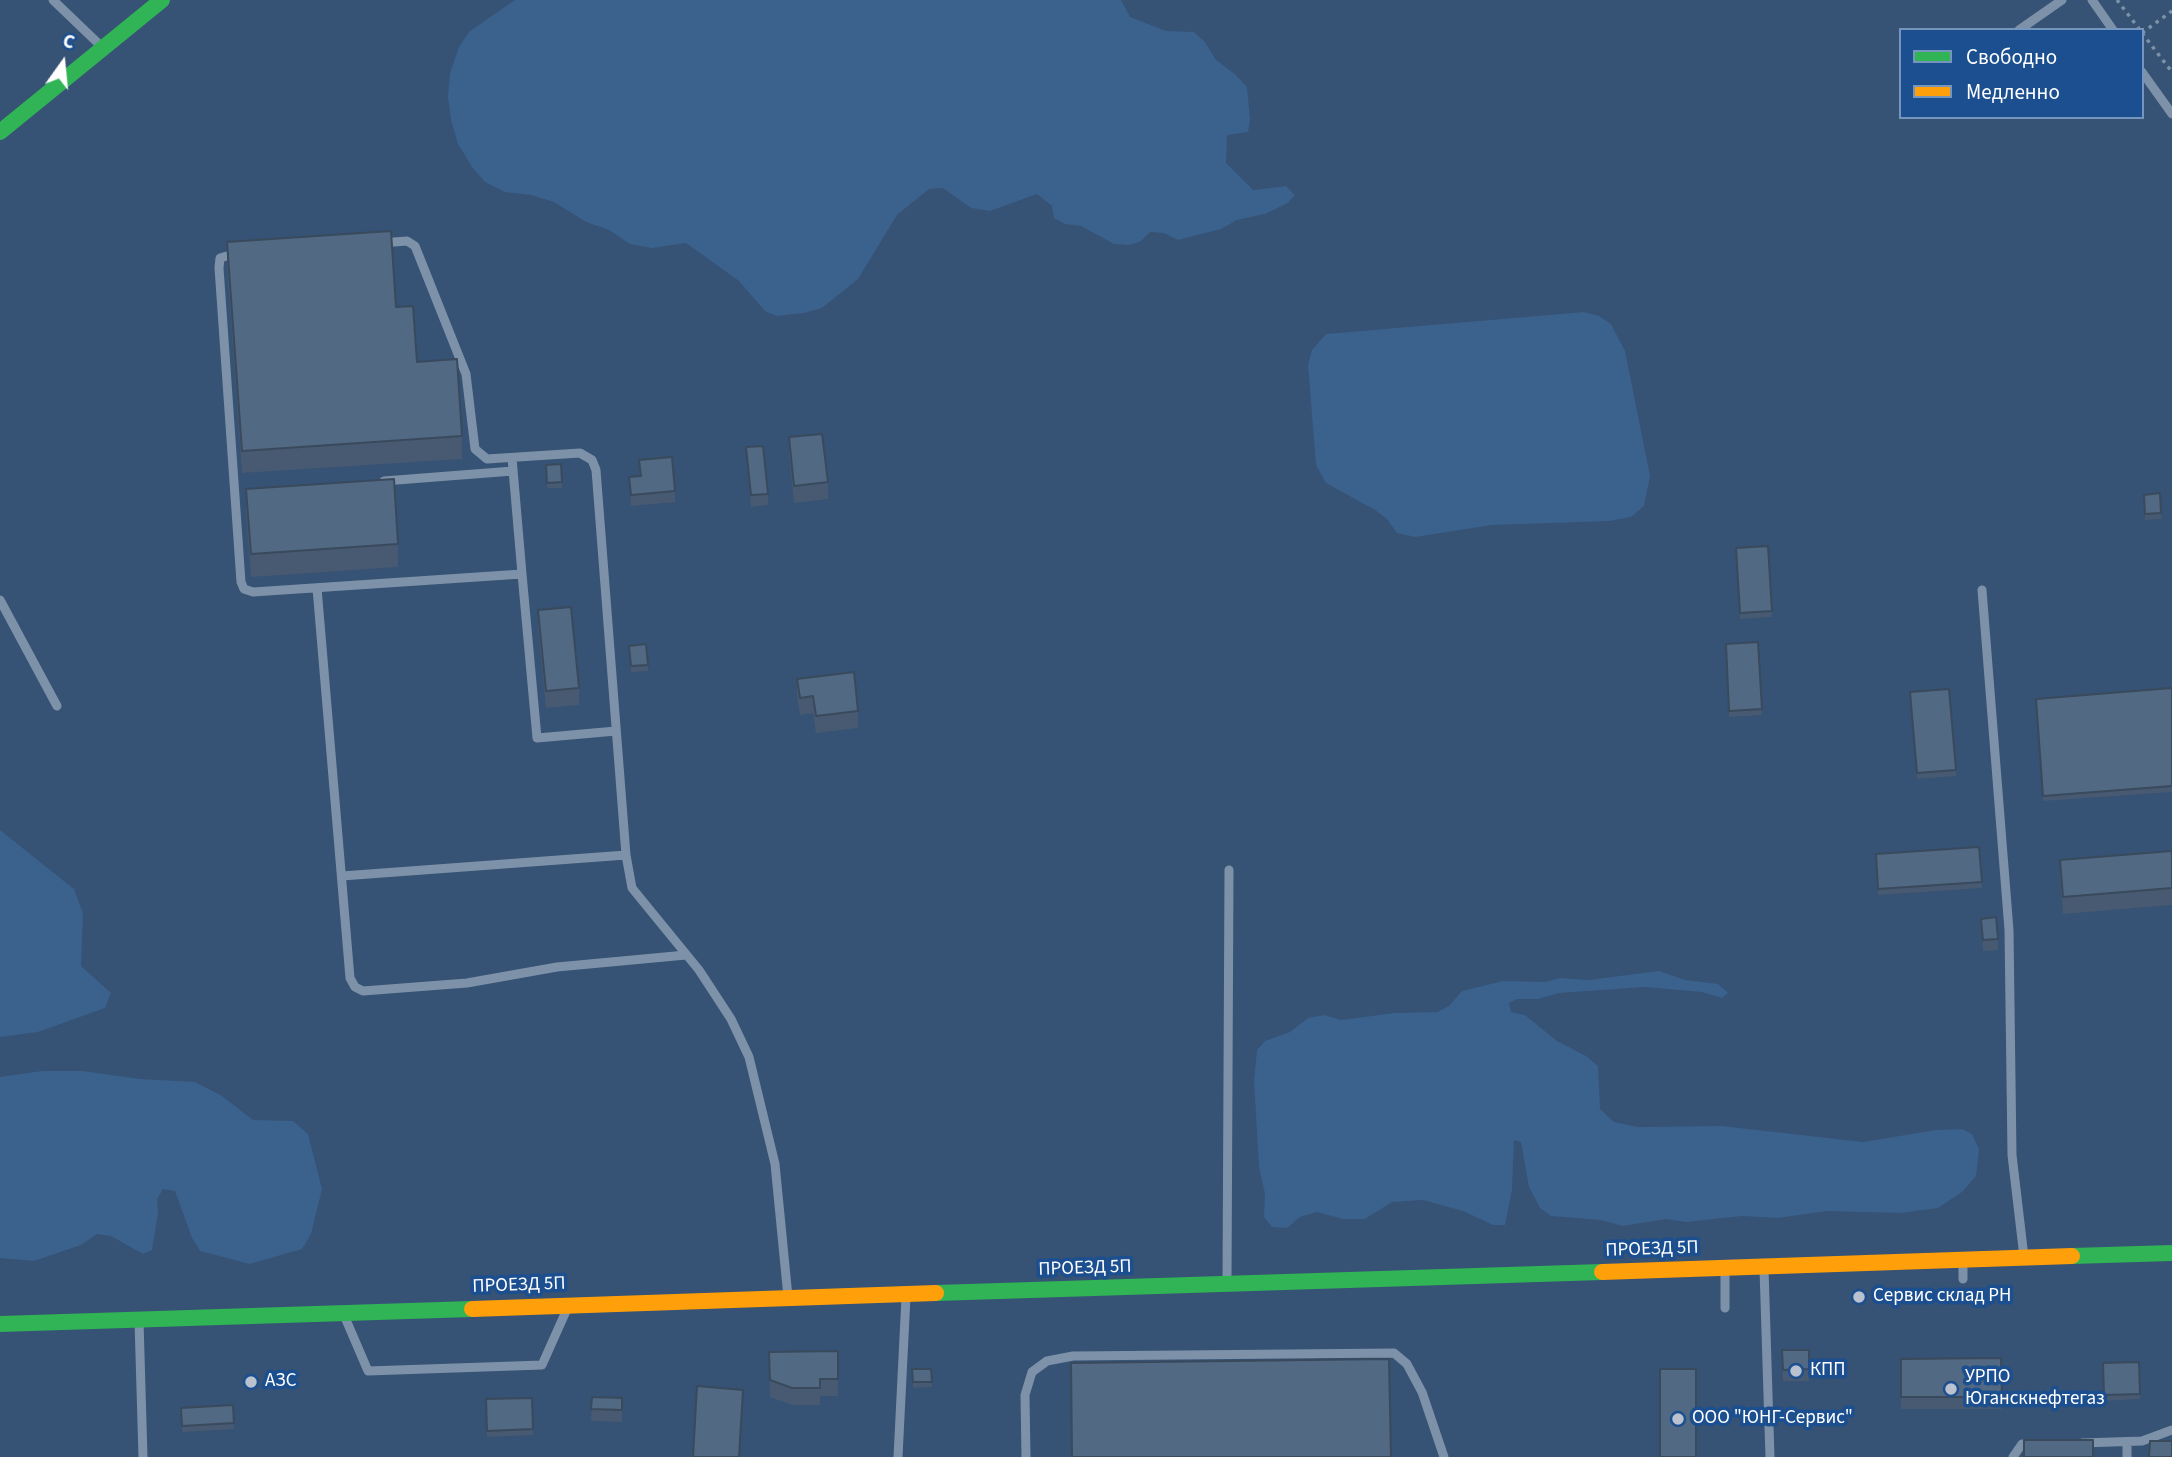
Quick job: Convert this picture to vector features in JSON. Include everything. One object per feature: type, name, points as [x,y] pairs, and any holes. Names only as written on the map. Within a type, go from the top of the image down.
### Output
[{"type":"street","points":[[0,132],[162,0]]},
{"type":"street","name":"ПРОЕЗД 5П","points":[[0,1324],[1227,1286],[2172,1253]]},
{"type":"lane","points":[[53,0],[103,48]]},
{"type":"lane","points":[[2022,28],[2062,0]]},
{"type":"lane","points":[[2092,0],[2112,28]]},
{"type":"lane","points":[[2144,75],[2172,114]]},
{"type":"lane","points":[[366,244],[407,241],[415,246],[466,374],[475,449],[487,459],[580,453],[592,460],[596,470],[626,855],[632,887],[686,955],[731,1019],[749,1057],[775,1164],[789,1299]]},
{"type":"lane","points":[[255,251],[227,253],[220,258],[219,268],[241,582],[244,589],[253,593],[522,574]]},
{"type":"lane","points":[[512,458],[537,738],[616,730]]},
{"type":"lane","points":[[374,482],[513,471]]},
{"type":"lane","points":[[236,493],[250,492]]},
{"type":"lane","points":[[317,588],[350,978],[355,987],[363,991],[467,983],[556,967],[686,955]]},
{"type":"lane","points":[[1982,590],[2009,930],[2012,1155],[2024,1258]]},
{"type":"lane","points":[[0,600],[57,706]]},
{"type":"lane","points":[[342,876],[626,855]]},
{"type":"lane","points":[[1227,1286],[1229,870]]},
{"type":"lane","points":[[1963,1261],[1963,1279]]},
{"type":"lane","points":[[1764,1267],[1770,1457]]},
{"type":"lane","points":[[1725,1269],[1725,1308]]},
{"type":"lane","points":[[898,1457],[906,1296]]},
{"type":"lane","points":[[343,1313],[368,1371],[542,1365],[569,1305]]},
{"type":"lane","points":[[139,1320],[144,1457]]},
{"type":"lane","points":[[1026,1457],[1025,1395],[1032,1372],[1047,1361],[1073,1356],[1381,1353],[1394,1353],[1407,1364],[1422,1392],[1444,1457]]},
{"type":"lane","points":[[2074,1443],[2142,1441],[2172,1430]]},
{"type":"lane","points":[[2127,1442],[2127,1457]]},
{"type":"lane","points":[[2013,1457],[2022,1444],[2048,1444]]},
{"type":"path","points":[[2117,0],[2138,28]]},
{"type":"path","points":[[2144,30],[2172,11]]},
{"type":"path","points":[[2144,36],[2172,72]]},
{"type":"water","points":[[515,0],[1121,0],[1130,17],[1166,31],[1194,32],[1205,42],[1216,60],[1247,87],[1250,120],[1248,132],[1227,135],[1226,163],[1253,190],[1286,186],[1295,195],[1288,203],[1265,214],[1237,220],[1221,229],[1178,240],[1164,233],[1150,232],[1141,241],[1129,245],[1114,244],[1081,226],[1065,224],[1054,218],[1052,206],[1037,194],[990,211],[971,208],[943,188],[929,189],[897,215],[858,279],[822,308],[776,316],[765,311],[739,281],[686,243],[652,248],[630,244],[554,202],[531,195],[505,192],[485,182],[472,167],[458,144],[451,120],[448,97],[450,73],[459,47],[470,31]]},
{"type":"water","points":[[1584,312],[1599,316],[1611,324],[1625,351],[1650,476],[1644,506],[1631,517],[1610,521],[1492,525],[1415,537],[1397,533],[1387,519],[1375,510],[1326,483],[1316,465],[1308,365],[1312,350],[1326,334]]},
{"type":"water","points":[[0,830],[74,889],[83,913],[81,966],[111,993],[105,1008],[38,1032],[0,1037]]},
{"type":"water","points":[[1659,971],[1685,980],[1718,984],[1728,993],[1722,998],[1702,992],[1645,987],[1559,993],[1538,999],[1517,999],[1509,1003],[1511,1012],[1525,1015],[1557,1041],[1586,1056],[1598,1066],[1600,1109],[1614,1122],[1638,1127],[1722,1126],[1863,1142],[1936,1130],[1962,1129],[1972,1134],[1979,1149],[1976,1176],[1962,1192],[1938,1208],[1900,1213],[1827,1211],[1778,1218],[1742,1216],[1686,1222],[1666,1219],[1623,1226],[1601,1220],[1551,1216],[1540,1208],[1529,1187],[1521,1142],[1514,1140],[1512,1190],[1505,1225],[1493,1225],[1463,1211],[1423,1200],[1392,1202],[1365,1219],[1343,1219],[1317,1212],[1300,1217],[1287,1228],[1272,1227],[1264,1217],[1265,1194],[1259,1167],[1254,1081],[1257,1050],[1265,1041],[1290,1032],[1308,1018],[1324,1015],[1341,1020],[1395,1013],[1437,1012],[1449,1006],[1462,991],[1503,981],[1545,982],[1560,978],[1588,980]]},
{"type":"water","points":[[42,1071],[82,1071],[140,1079],[195,1082],[222,1096],[253,1120],[293,1121],[308,1134],[322,1189],[311,1234],[302,1249],[250,1264],[200,1251],[192,1238],[175,1191],[163,1189],[157,1199],[158,1213],[152,1250],[143,1254],[111,1236],[97,1234],[81,1245],[34,1261],[0,1258],[0,1077]]},
{"type":"building","points":[[391,231],[396,307],[413,306],[417,362],[457,359],[462,436],[242,451],[227,242]]},
{"type":"building","points":[[822,434],[828,482],[794,486],[789,437]]},
{"type":"building","points":[[763,446],[768,494],[751,495],[746,447]]},
{"type":"building","points":[[672,457],[675,491],[631,495],[629,477],[641,476],[639,460]]},
{"type":"building","points":[[561,464],[562,482],[547,483],[546,465]]},
{"type":"building","points":[[394,479],[398,544],[251,554],[246,489]]},
{"type":"building","points":[[2160,493],[2161,513],[2145,514],[2144,495]]},
{"type":"building","points":[[1768,546],[1772,611],[1740,613],[1736,548]]},
{"type":"building","points":[[571,607],[579,688],[546,691],[538,610]]},
{"type":"building","points":[[1758,642],[1762,709],[1729,711],[1726,644]]},
{"type":"building","points":[[646,644],[648,665],[631,666],[629,646]]},
{"type":"building","points":[[854,672],[858,711],[816,716],[813,696],[800,698],[797,679]]},
{"type":"building","points":[[2172,688],[2172,786],[2043,796],[2036,699]]},
{"type":"building","points":[[1949,689],[1956,770],[1917,773],[1910,692]]},
{"type":"building","points":[[1979,847],[1982,882],[1878,889],[1876,854]]},
{"type":"building","points":[[2172,851],[2172,888],[2063,897],[2060,860]]},
{"type":"building","points":[[1996,917],[1998,939],[1983,940],[1981,919]]},
{"type":"building","points":[[1782,1350],[1809,1350],[1809,1369],[1783,1370]]},
{"type":"building","points":[[838,1351],[838,1379],[820,1379],[820,1388],[792,1388],[770,1380],[769,1352]]},
{"type":"building","name":"УРПО Юганскнефтегаз","points":[[2001,1358],[2002,1397],[1901,1397],[1901,1359]]},
{"type":"building","points":[[1389,1359],[1391,1457],[1072,1457],[1071,1363]]},
{"type":"building","points":[[2139,1362],[2140,1394],[2104,1395],[2103,1363]]},
{"type":"building","points":[[912,1369],[931,1369],[932,1382],[913,1382]]},
{"type":"building","name":"ООО \"ЮНГ-Сервис\"","points":[[1660,1369],[1696,1369],[1696,1457],[1660,1457]]},
{"type":"building","points":[[697,1386],[743,1390],[739,1457],[693,1457]]},
{"type":"building","points":[[592,1397],[622,1398],[622,1410],[591,1409]]},
{"type":"building","points":[[532,1398],[533,1429],[487,1431],[486,1399]]},
{"type":"building","points":[[233,1405],[234,1423],[182,1426],[181,1408]]},
{"type":"building","points":[[2024,1440],[2093,1440],[2093,1457],[2024,1457]]},
{"type":"building","points":[[2150,1441],[2172,1441],[2172,1457],[2149,1457]]},
{"type":"traffic: fast","points":[[0,132],[162,0]]},
{"type":"traffic: fast","points":[[2072,1256],[2172,1253]]},
{"type":"traffic: fast","points":[[936,1293],[1602,1272]]},
{"type":"traffic: fast","points":[[0,1324],[472,1309]]},
{"type":"traffic: slow","points":[[1602,1272],[2072,1256]]},
{"type":"traffic: slow","points":[[472,1309],[936,1293]]},
{"type":"place","name":"Сервис склад РН","points":[[1859,1297]]},
{"type":"place","name":"КПП","points":[[1796,1371]]},
{"type":"place","name":"АЗС","points":[[251,1382]]},
{"type":"place","name":"УРПО Юганскнефтегаз","points":[[1951,1389]]},
{"type":"place","name":"ООО \"ЮНГ-Сервис\"","points":[[1678,1419]]}]
